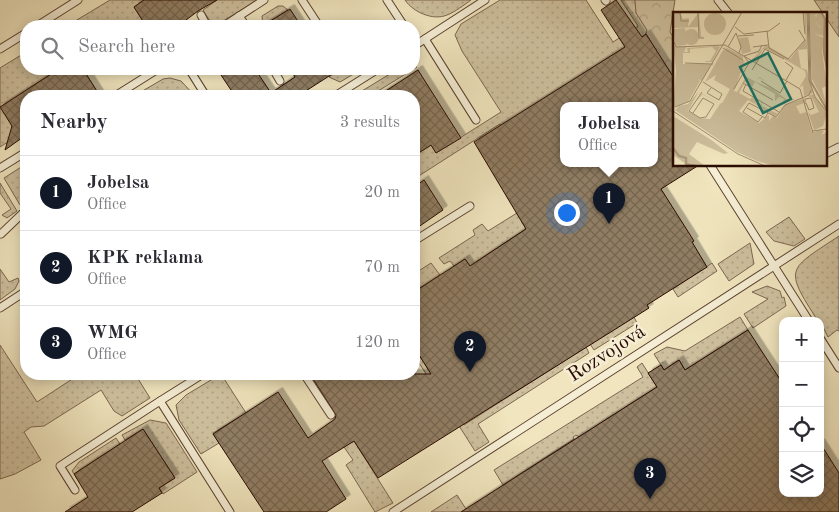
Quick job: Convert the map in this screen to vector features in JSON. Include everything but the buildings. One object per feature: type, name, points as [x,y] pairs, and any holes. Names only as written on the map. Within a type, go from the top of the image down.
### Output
[{"type":"lane","points":[[46,20],[78,0]]},
{"type":"lane","points":[[233,20],[264,0]]},
{"type":"lane","points":[[302,0],[315,20]]},
{"type":"lane","points":[[387,0],[400,20]]},
{"type":"lane","points":[[420,41],[485,0]]},
{"type":"lane","points":[[718,0],[727,12]]},
{"type":"lane","points":[[201,15],[204,20]]},
{"type":"lane","points":[[239,16],[242,20]]},
{"type":"lane","points":[[0,49],[20,37]]},
{"type":"lane","points":[[425,39],[476,120]]},
{"type":"lane","points":[[125,90],[148,75]]},
{"type":"lane","points":[[193,75],[202,90]]},
{"type":"lane","points":[[276,75],[280,81]]},
{"type":"lane","points":[[345,90],[368,75]]},
{"type":"lane","points":[[826,155],[839,147]]},
{"type":"lane","points":[[0,168],[20,156]]},
{"type":"lane","points":[[711,166],[806,317]]},
{"type":"lane","points":[[420,237],[470,206]]},
{"type":"lane","points":[[1,234],[20,216]]},
{"type":"lane","name":"Rozvojová","points":[[393,512],[839,224]]},
{"type":"lane","points":[[0,308],[20,295]]},
{"type":"lane","points":[[824,344],[839,368]]},
{"type":"lane","points":[[75,490],[60,466],[193,380]]},
{"type":"lane","points":[[308,380],[331,415]]},
{"type":"lane","points":[[160,401],[230,512]]},
{"type":"green space","points":[[110,0],[144,0],[134,7],[142,20],[77,20]]},
{"type":"green space","points":[[217,0],[257,0],[225,20],[209,20],[203,10]]},
{"type":"green space","points":[[405,0],[471,0],[450,14],[436,17],[418,12]]},
{"type":"green space","points":[[500,0],[586,0],[613,42],[638,26],[621,0],[635,0],[636,13],[647,30],[646,34],[506,123],[559,207],[470,266],[465,259],[454,266],[450,261],[444,264],[439,258],[475,235],[473,230],[482,224],[488,231],[546,195],[500,124],[420,175],[420,152],[431,145],[436,153],[501,112],[462,51],[455,35],[461,24]]},
{"type":"green space","points":[[635,0],[675,0],[670,32],[673,36],[673,76],[646,34],[647,30],[636,13]]},
{"type":"green space","points":[[814,0],[839,0],[839,37],[826,18],[826,12],[822,12]]},
{"type":"green space","points":[[278,6],[283,6],[288,10],[272,20],[262,20],[262,16]]},
{"type":"green space","points":[[20,56],[20,75],[50,75],[27,90],[20,90],[20,95],[1,107],[12,126],[11,140],[0,147],[0,68]]},
{"type":"green space","points":[[332,75],[352,75],[340,82],[329,77]]},
{"type":"green space","points":[[388,75],[404,75],[380,90],[364,90]]},
{"type":"green space","points":[[170,78],[181,81],[189,90],[144,90],[163,79]]},
{"type":"green space","points":[[20,168],[20,205],[4,178]]},
{"type":"green space","points":[[0,183],[17,211],[7,218],[2,215],[11,209],[0,193]]},
{"type":"green space","points":[[789,217],[805,239],[794,246],[774,241],[766,232]]},
{"type":"green space","points":[[839,236],[839,331],[837,330],[828,337],[824,329],[824,317],[816,317],[799,290],[796,279],[796,271],[809,256]]},
{"type":"green space","points":[[750,243],[754,264],[729,281],[718,264]]},
{"type":"green space","points":[[431,263],[440,275],[420,288],[420,270]]},
{"type":"green space","points":[[712,263],[717,271],[678,297],[673,289]]},
{"type":"green space","points":[[0,269],[9,282],[18,278],[19,281],[15,289],[0,300]]},
{"type":"green space","points":[[767,286],[780,291],[786,306],[753,328],[744,314],[768,299],[752,292]]},
{"type":"green space","points":[[634,317],[637,323],[594,350],[590,344]]},
{"type":"green space","points":[[740,317],[748,330],[685,370],[679,360],[664,370],[654,354],[667,347],[685,351]]},
{"type":"green space","points":[[0,345],[20,376],[20,380],[23,380],[37,402],[71,380],[139,380],[150,398],[122,416],[114,411],[101,390],[44,426],[31,427],[24,432],[41,460],[15,474],[0,479]]},
{"type":"green space","points":[[586,347],[589,353],[478,424],[489,442],[475,451],[420,364],[420,356],[464,425]]},
{"type":"green space","points":[[642,363],[657,387],[579,437],[576,435],[573,437],[574,439],[503,485],[494,470],[643,377],[637,367]]},
{"type":"green space","points":[[211,380],[225,380],[246,413],[213,433],[219,443],[201,454],[179,420],[176,405],[186,395]]},
{"type":"green space","points":[[150,420],[166,423],[197,472],[163,494],[159,488],[175,478],[143,429],[125,440],[122,435]]},
{"type":"green space","points":[[116,438],[120,444],[74,474],[72,471],[79,462]]},
{"type":"green space","points":[[354,441],[393,503],[375,512],[346,465],[353,460],[344,447]]},
{"type":"green space","points":[[457,495],[466,509],[461,512],[431,512]]},
{"type":"place","name":"Jobelsa","points":[[609,224]]},
{"type":"place","name":"KPK reklama","points":[[470,372]]},
{"type":"place","name":"WMG","points":[[650,499]]}]
